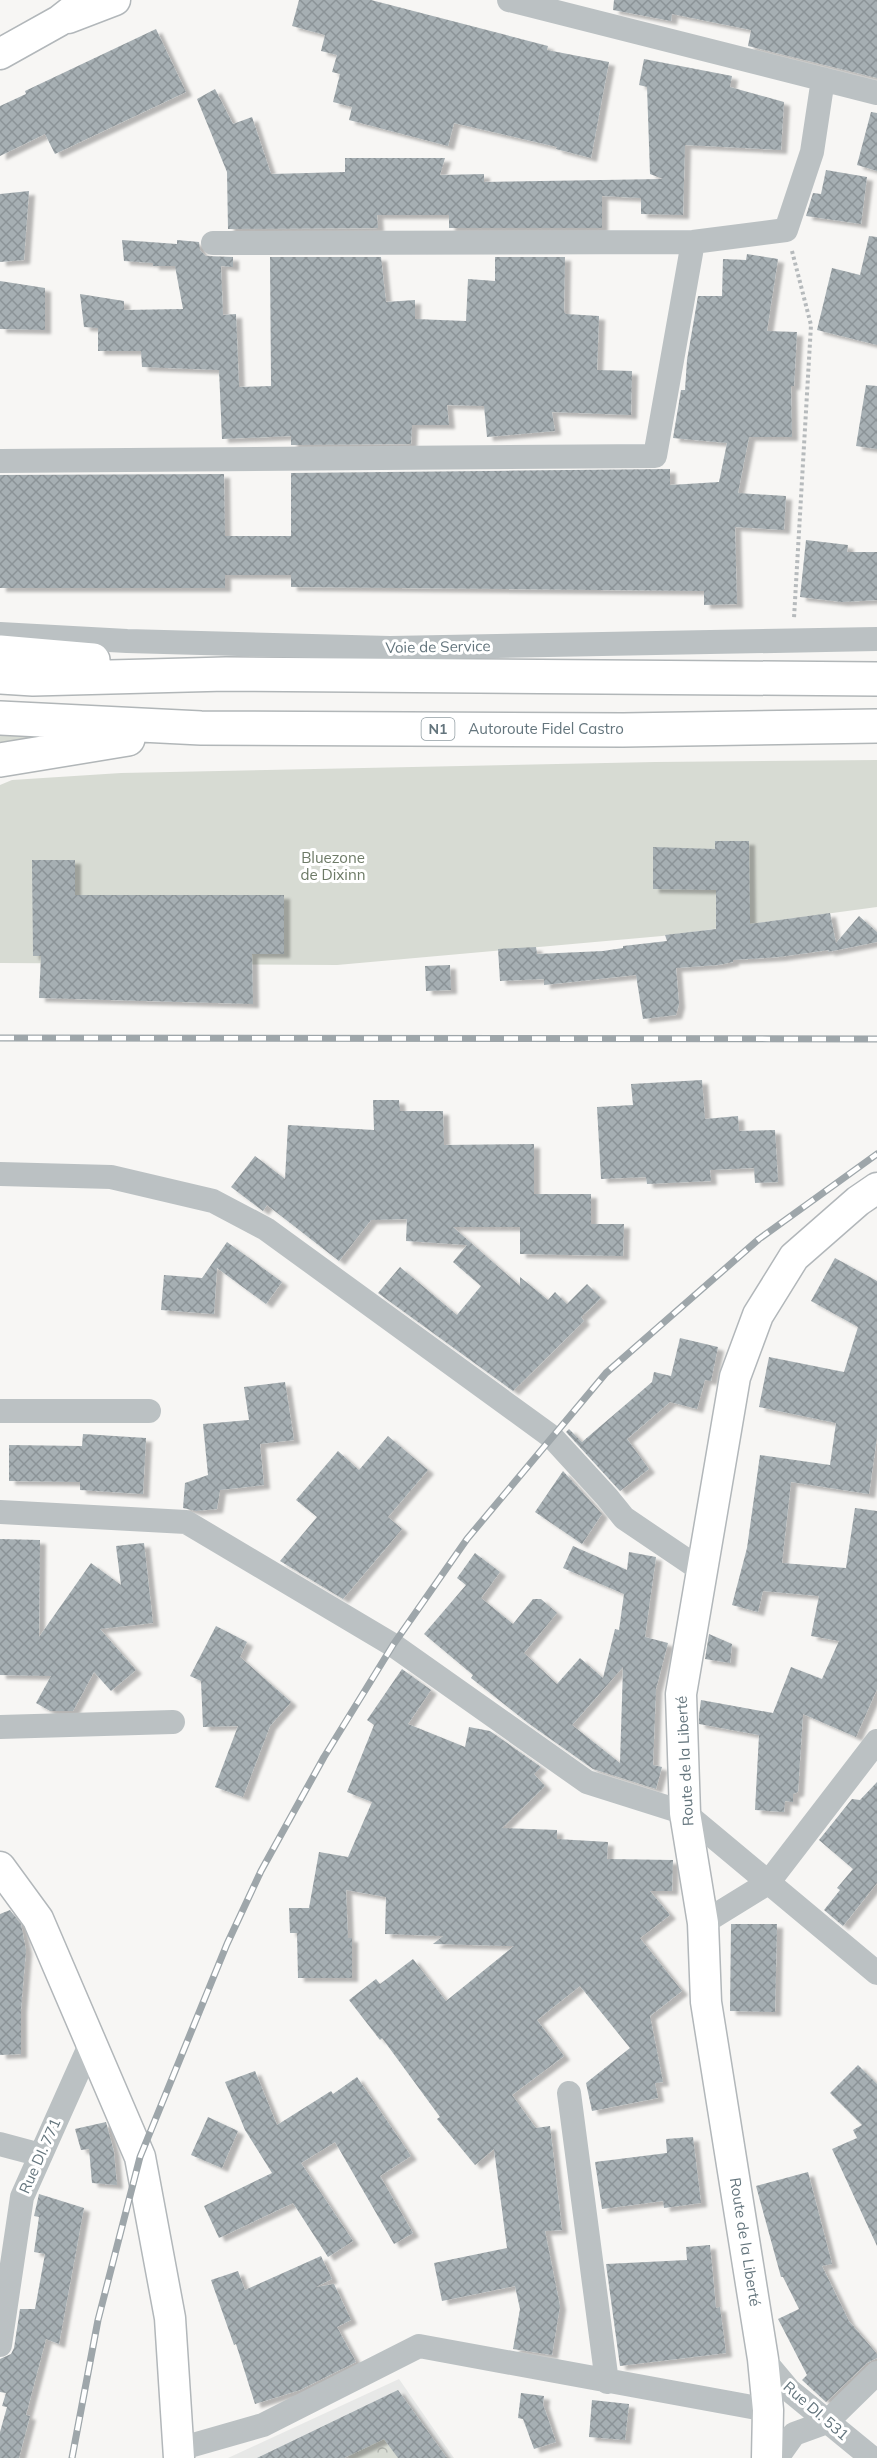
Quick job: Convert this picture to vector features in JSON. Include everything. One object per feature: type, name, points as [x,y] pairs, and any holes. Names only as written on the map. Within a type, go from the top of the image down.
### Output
[{"type":"highway","points":[[0,652],[226,674]]},
{"type":"highway","points":[[0,677],[33,679],[226,674],[877,679]]},
{"type":"highway","name":"Autoroute Fidel Castro","points":[[0,718],[201,729],[623,730],[877,726]]},
{"type":"highway","points":[[0,760],[201,729]]},
{"type":"main road","points":[[0,54],[63,10],[86,0]]},
{"type":"main road","points":[[63,10],[115,0]]},
{"type":"main road","name":"Route de la Liberté","points":[[767,2458],[768,2410],[763,2359],[706,2002],[704,1923],[685,1813],[681,1694],[700,1570],[735,1377],[758,1315],[794,1257],[858,1201],[877,1188]]},
{"type":"main road","points":[[0,1867],[38,1919],[90,2045],[141,2157],[170,2318],[179,2454]]},
{"type":"street","points":[[509,0],[877,93]]},
{"type":"street","points":[[213,243],[693,242],[786,230],[812,152],[823,79]]},
{"type":"street","points":[[0,461],[656,456],[693,242]]},
{"type":"street","name":"Voie de Service","points":[[0,634],[127,641],[390,648],[877,639]]},
{"type":"street","points":[[0,1174],[111,1176],[213,1201],[266,1229],[552,1437],[608,1497],[624,1518],[700,1570]]},
{"type":"street","points":[[0,1411],[149,1411]]},
{"type":"street","points":[[0,1512],[186,1522],[393,1645],[587,1782],[685,1813],[877,1973]]},
{"type":"street","points":[[0,1727],[173,1722]]},
{"type":"street","points":[[704,1923],[768,1883],[877,1741]]},
{"type":"street","name":"Rue DI. 771","points":[[0,2345],[22,2197],[90,2045]]},
{"type":"street","points":[[569,2093],[607,2382]]},
{"type":"street","points":[[0,2144],[41,2155]]},
{"type":"street","points":[[179,2454],[263,2425],[419,2346],[768,2410]]},
{"type":"street","name":"Rue DI. 531","points":[[763,2359],[789,2390],[872,2458]]},
{"type":"street","points":[[777,2458],[794,2434],[827,2422],[877,2373]]},
{"type":"path","points":[[786,230],[811,325],[792,640]]},
{"type":"shaded area","points":[[399,2379],[454,2458],[228,2458]]},
{"type":"green space","points":[[0,724],[67,729],[0,746]]},
{"type":"green space","name":"Bluezone de Dixinn","points":[[877,760],[877,907],[662,936],[337,965],[0,963],[0,785],[12,780],[121,773],[655,762]]},
{"type":"green space","points":[[371,2412],[412,2458],[349,2458],[346,2440]]},
{"type":"building","points":[[299,0],[371,0],[548,46],[547,50],[609,62],[591,158],[556,149],[557,147],[454,123],[448,146],[349,120],[352,107],[333,102],[340,74],[332,72],[337,55],[321,51],[325,35],[292,26]]},
{"type":"building","points":[[614,0],[877,0],[877,78],[748,46],[751,30],[672,14],[671,21],[613,10]]},
{"type":"building","points":[[156,29],[186,92],[55,154],[45,134],[0,156],[0,106],[26,94],[25,91]]},
{"type":"building","points":[[644,59],[732,76],[730,87],[784,102],[781,150],[685,145],[683,215],[641,214],[641,198],[602,196],[602,228],[449,228],[449,215],[377,215],[378,228],[228,229],[227,172],[197,99],[215,89],[233,124],[252,117],[271,174],[345,172],[345,158],[445,158],[440,175],[484,174],[484,182],[663,179],[650,174],[647,87],[639,85]]},
{"type":"building","points":[[871,112],[877,113],[877,171],[857,165]]},
{"type":"building","points":[[826,170],[867,177],[861,224],[806,216],[813,193],[821,194]]},
{"type":"building","points":[[29,191],[24,260],[0,262],[0,194]]},
{"type":"building","points":[[869,236],[877,237],[877,345],[817,330],[832,268],[860,275]]},
{"type":"building","points":[[122,240],[177,244],[177,240],[199,242],[200,250],[206,256],[233,257],[233,267],[221,266],[223,315],[236,314],[239,387],[271,386],[270,257],[381,257],[386,302],[415,300],[415,319],[466,321],[468,279],[495,281],[495,257],[565,257],[564,312],[599,316],[597,370],[632,371],[631,415],[552,412],[555,431],[487,437],[484,406],[447,405],[449,425],[412,425],[411,444],[291,445],[291,436],[222,439],[219,370],[142,367],[141,351],[98,351],[98,328],[84,327],[80,294],[124,301],[124,310],[183,309],[175,266],[153,266],[153,263],[124,261]]},
{"type":"building","points":[[747,254],[778,259],[767,331],[797,332],[794,386],[791,386],[792,437],[749,437],[738,493],[786,496],[784,530],[735,527],[737,604],[704,605],[704,591],[291,587],[291,575],[225,575],[225,588],[0,588],[0,475],[224,474],[225,536],[291,536],[291,473],[670,469],[670,485],[719,482],[727,443],[673,438],[681,390],[685,390],[687,360],[698,296],[722,296],[723,259],[746,260]]},
{"type":"building","points":[[0,281],[45,288],[45,330],[0,329]]},
{"type":"building","points":[[866,385],[877,386],[877,449],[856,446]]},
{"type":"building","points":[[806,540],[848,545],[847,552],[877,552],[877,600],[842,602],[800,597]]},
{"type":"building","points":[[715,841],[749,841],[750,924],[830,913],[836,943],[859,916],[877,932],[877,942],[828,952],[829,950],[733,960],[733,962],[718,965],[676,968],[679,1004],[676,1015],[643,1019],[636,975],[544,985],[544,979],[500,981],[498,949],[536,947],[537,954],[603,951],[623,948],[623,946],[667,941],[665,935],[716,929],[716,890],[653,889],[653,847],[715,849]]},
{"type":"building","points":[[32,860],[75,860],[75,895],[284,895],[284,954],[252,954],[253,1004],[39,998],[41,956],[33,956]]},
{"type":"building","points":[[450,965],[451,990],[426,991],[425,966]]},
{"type":"building","points":[[702,1080],[705,1119],[738,1116],[739,1131],[775,1130],[778,1182],[755,1183],[754,1168],[710,1170],[711,1181],[647,1184],[646,1177],[601,1179],[597,1107],[633,1105],[631,1084]]},
{"type":"building","points":[[373,1100],[399,1100],[400,1111],[443,1111],[444,1145],[534,1144],[534,1194],[591,1194],[591,1224],[624,1224],[623,1256],[520,1254],[520,1227],[453,1227],[520,1286],[520,1277],[548,1300],[555,1292],[567,1304],[587,1284],[601,1298],[581,1317],[584,1321],[513,1391],[378,1293],[400,1267],[457,1315],[481,1286],[453,1262],[467,1245],[406,1241],[407,1219],[371,1220],[339,1261],[267,1205],[263,1211],[231,1187],[255,1156],[285,1179],[288,1125],[374,1130]]},
{"type":"building","points":[[227,1242],[282,1282],[266,1304],[217,1268],[214,1314],[161,1310],[164,1275],[202,1278]]},
{"type":"building","points":[[835,1258],[877,1281],[877,1437],[869,1494],[791,1482],[782,1563],[846,1568],[855,1508],[877,1511],[877,1689],[856,1737],[803,1714],[798,1792],[793,1794],[793,1802],[785,1801],[784,1812],[755,1810],[759,1735],[699,1724],[701,1700],[773,1713],[791,1667],[822,1679],[839,1641],[811,1636],[819,1596],[763,1591],[758,1612],[732,1605],[747,1548],[760,1455],[830,1465],[836,1423],[759,1407],[769,1357],[844,1372],[858,1327],[811,1301]]},
{"type":"building","points":[[680,1338],[718,1347],[711,1381],[705,1380],[697,1409],[670,1402],[627,1439],[649,1469],[620,1491],[566,1432],[569,1429],[582,1442],[652,1382],[654,1372],[671,1376]]},
{"type":"building","points":[[285,1382],[294,1440],[260,1444],[264,1485],[220,1490],[217,1509],[196,1511],[183,1508],[185,1483],[208,1475],[203,1424],[249,1420],[244,1387]]},
{"type":"building","points":[[83,1434],[146,1438],[143,1494],[80,1490],[80,1482],[9,1481],[9,1445],[82,1446]]},
{"type":"building","points":[[388,1436],[428,1470],[388,1517],[402,1529],[343,1599],[280,1561],[317,1517],[296,1500],[338,1451],[359,1470]]},
{"type":"building","points":[[563,1471],[602,1514],[582,1544],[535,1512]]},
{"type":"building","points":[[0,1539],[40,1540],[39,1637],[91,1563],[121,1585],[116,1546],[144,1543],[153,1623],[100,1629],[136,1670],[111,1691],[94,1672],[73,1711],[50,1711],[36,1703],[51,1676],[0,1675]]},
{"type":"building","points":[[573,1546],[627,1570],[629,1552],[656,1557],[645,1637],[668,1643],[656,1689],[653,1765],[662,1767],[656,1789],[593,1769],[528,1723],[471,1678],[473,1675],[424,1634],[466,1585],[457,1578],[475,1553],[500,1572],[481,1598],[513,1624],[533,1599],[541,1599],[557,1613],[524,1653],[557,1684],[580,1658],[603,1678],[615,1629],[619,1630],[624,1594],[563,1568]],"holes":[[[623,1667],[620,1763],[572,1725]]]},
{"type":"building","points":[[216,1626],[247,1642],[240,1657],[291,1702],[270,1726],[243,1797],[215,1787],[238,1726],[203,1727],[201,1681],[190,1676]]},
{"type":"building","points":[[709,1634],[732,1644],[730,1663],[705,1659]]},
{"type":"building","points":[[402,1669],[431,1690],[408,1724],[465,1747],[469,1727],[490,1731],[541,1767],[534,1774],[545,1786],[502,1828],[557,1830],[557,1839],[608,1842],[607,1859],[673,1860],[672,1891],[650,1891],[670,1915],[640,1938],[682,1991],[650,2016],[663,2082],[655,2083],[658,2098],[592,2111],[586,2083],[630,2048],[580,1986],[537,2020],[564,2056],[512,2095],[536,2128],[550,2126],[562,2230],[545,2231],[560,2306],[552,2355],[513,2349],[520,2309],[515,2286],[442,2301],[434,2263],[507,2248],[494,2149],[475,2165],[437,2119],[440,2117],[382,2038],[380,2040],[349,2000],[376,1979],[380,1984],[413,1959],[446,2001],[514,1946],[433,1944],[443,1936],[385,1934],[386,1897],[346,1890],[348,1938],[352,1938],[352,1978],[298,1978],[297,1933],[290,1933],[289,1908],[309,1908],[319,1852],[348,1857],[372,1802],[347,1792],[374,1725],[367,1720]]},
{"type":"building","points":[[877,1782],[877,1883],[843,1926],[824,1910],[840,1890],[837,1888],[853,1869],[819,1840],[852,1799],[860,1800]]},
{"type":"building","points":[[10,1910],[21,1924],[26,1950],[21,2009],[21,2054],[0,2055],[0,1914]]},
{"type":"building","points":[[731,1924],[777,1924],[775,2012],[730,2011]]},
{"type":"building","points":[[858,2065],[877,2084],[877,2246],[832,2149],[857,2138],[853,2130],[862,2125],[830,2093]]},
{"type":"building","points":[[255,2071],[277,2125],[331,2091],[333,2094],[357,2077],[411,2156],[380,2176],[413,2233],[394,2244],[335,2142],[301,2163],[353,2241],[328,2257],[293,2203],[219,2238],[204,2206],[272,2173],[245,2130],[225,2082]]},
{"type":"building","points":[[208,2117],[238,2131],[222,2168],[191,2155]]},
{"type":"building","points":[[106,2122],[114,2152],[117,2185],[92,2183],[89,2149],[81,2150],[75,2129]]},
{"type":"building","points":[[693,2137],[701,2203],[664,2208],[663,2201],[602,2209],[595,2162],[667,2153],[666,2139]]},
{"type":"building","points":[[808,2172],[832,2264],[822,2266],[849,2321],[877,2354],[877,2358],[867,2363],[826,2402],[802,2380],[807,2375],[778,2319],[799,2309],[781,2277],[756,2186]]},
{"type":"building","points":[[39,2194],[84,2208],[59,2344],[46,2339],[26,2415],[30,2416],[19,2458],[0,2458],[0,2432],[7,2407],[2,2406],[6,2393],[0,2392],[0,2359],[11,2354],[14,2348],[20,2309],[35,2309],[45,2254],[34,2252],[39,2217],[34,2216]]},
{"type":"building","points":[[710,2245],[716,2308],[720,2307],[726,2353],[620,2366],[606,2264],[687,2260],[686,2247]]},
{"type":"building","points":[[321,2256],[332,2279],[316,2287],[334,2284],[351,2320],[337,2327],[356,2362],[300,2390],[255,2404],[236,2344],[234,2345],[211,2280],[238,2271],[245,2290]]},
{"type":"building","points":[[398,2390],[447,2458],[398,2458],[384,2439],[344,2458],[257,2458]]},
{"type":"building","points":[[521,2393],[544,2396],[543,2404],[556,2442],[534,2449],[523,2419],[518,2418]]},
{"type":"building","points":[[592,2400],[629,2404],[625,2440],[589,2437]]},
{"type":"railway","points":[[0,1038],[877,1039]]},
{"type":"railway","points":[[72,2458],[98,2320],[140,2157],[227,1944],[261,1871],[324,1757],[393,1645],[467,1539],[606,1373],[759,1239],[877,1154]]}]
